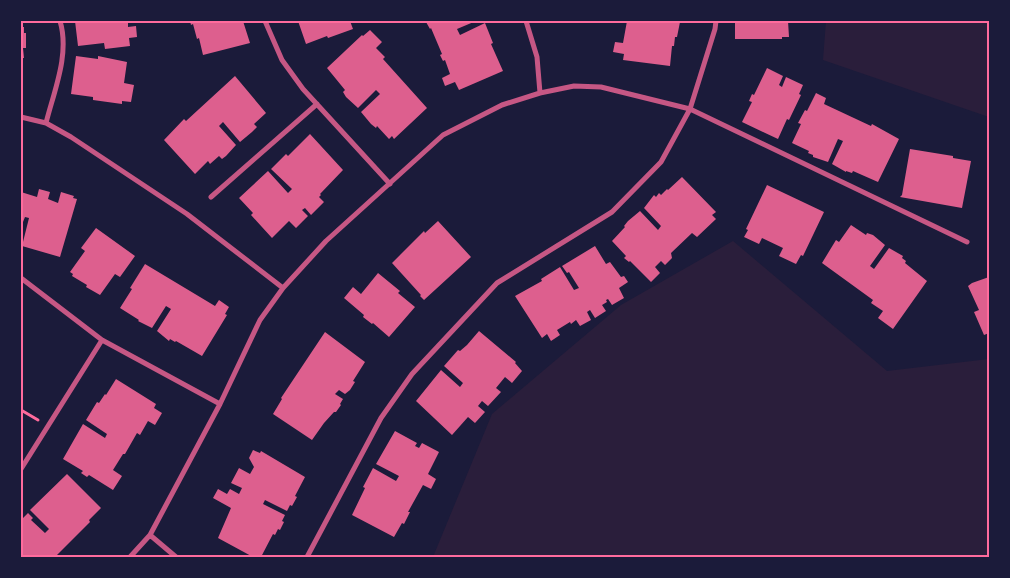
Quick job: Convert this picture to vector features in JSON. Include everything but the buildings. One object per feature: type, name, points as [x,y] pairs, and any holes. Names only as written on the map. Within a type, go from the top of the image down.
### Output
[{"type":"street","points":[[46,123],[62,59],[64,33],[60,21]]},
{"type":"street","points":[[265,21],[282,60],[303,89],[390,184]]},
{"type":"street","points":[[526,21],[537,58],[540,93]]},
{"type":"street","points":[[307,557],[381,418],[412,374],[497,283],[612,212],[661,162],[690,109],[716,21]]},
{"type":"street","points":[[130,557],[150,535],[220,404],[260,320],[283,288],[326,241],[443,135],[502,105],[540,93],[574,86],[601,87],[690,109],[967,242]]},
{"type":"street","points":[[211,197],[316,104]]},
{"type":"street","points":[[21,117],[46,123],[71,137],[187,214],[283,288]]},
{"type":"street","points":[[21,278],[102,340],[220,404]]},
{"type":"street","points":[[21,470],[102,340]]},
{"type":"street","points":[[150,535],[176,557]]},
{"type":"path","points":[[21,410],[39,420]]},
{"type":"shaded area","points":[[826,21],[989,21],[989,117],[823,60]]},
{"type":"shaded area","points":[[733,241],[887,371],[989,359],[989,557],[433,557],[492,414],[621,305]]}]
